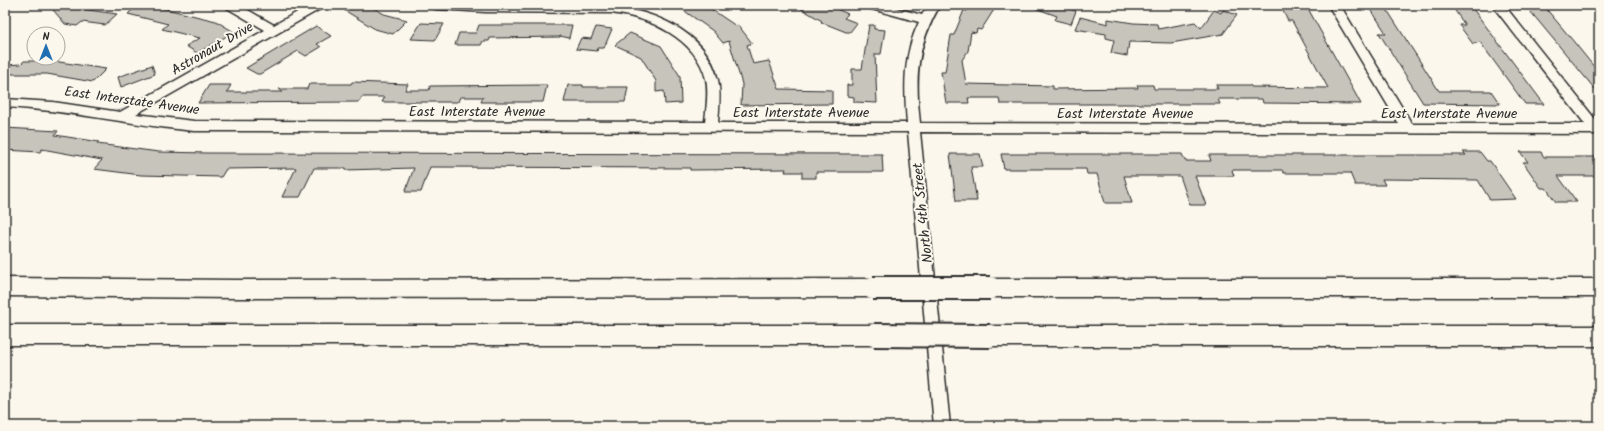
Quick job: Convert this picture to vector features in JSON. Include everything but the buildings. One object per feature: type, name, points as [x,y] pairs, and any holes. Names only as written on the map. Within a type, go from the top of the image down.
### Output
[{"type":"highway","points":[[5,287],[228,289],[1599,288]]},
{"type":"highway","points":[[5,335],[1599,336]]},
{"type":"street","points":[[232,5],[274,30]]},
{"type":"street","name":"Astronaut Drive","points":[[121,117],[318,5]]},
{"type":"street","points":[[436,5],[466,8],[604,9],[628,12],[654,20],[683,37],[705,61],[712,80],[713,91],[711,128]]},
{"type":"street","points":[[872,5],[926,20]]},
{"type":"street","name":"North 4th Street","points":[[934,5],[917,40],[912,67],[910,90],[942,426]]},
{"type":"street","points":[[1334,5],[1409,129]]},
{"type":"street","points":[[1498,5],[1597,129]]},
{"type":"street","name":"East Interstate Avenue","points":[[5,103],[50,105],[168,124],[194,126],[1597,129]]}]
